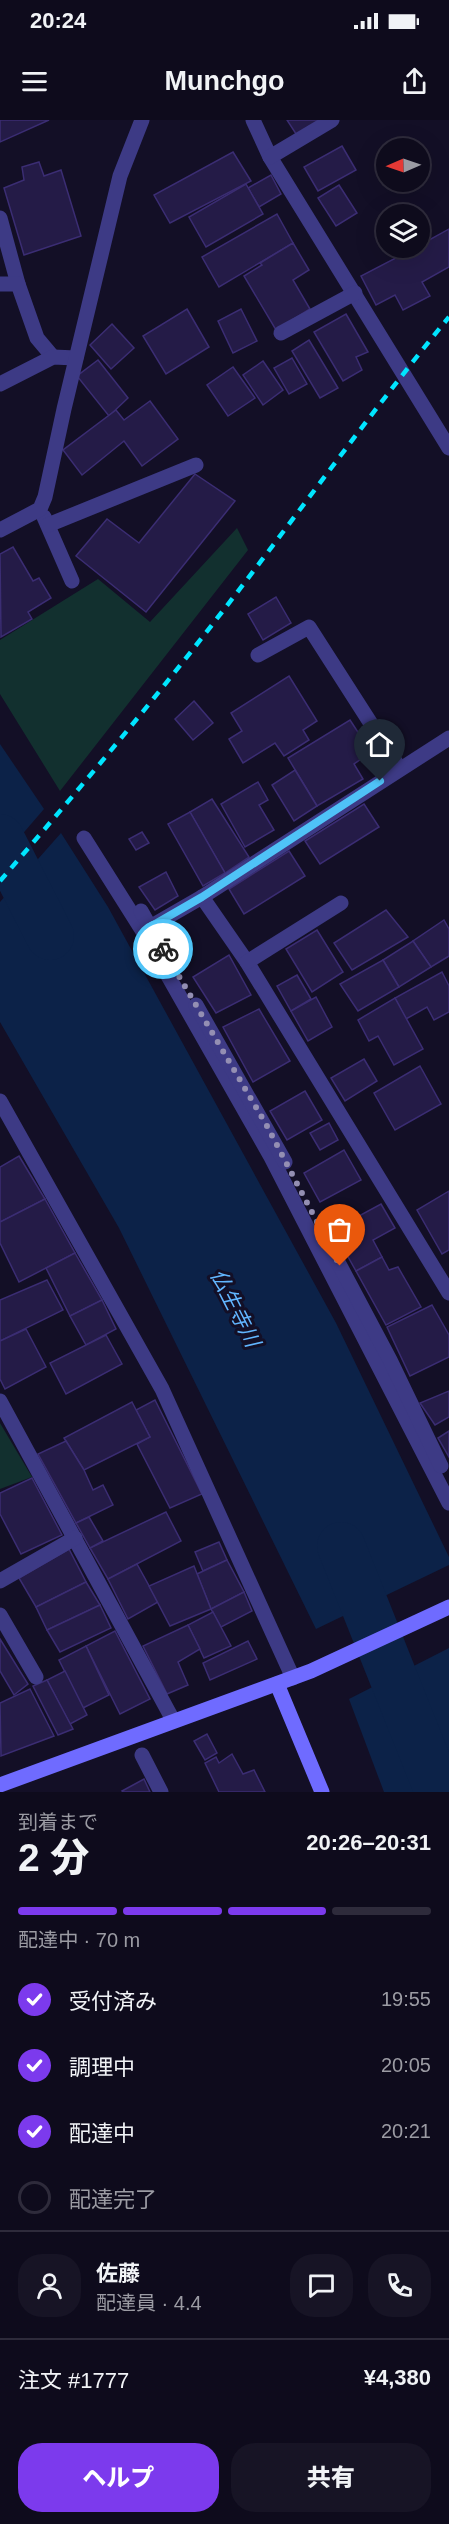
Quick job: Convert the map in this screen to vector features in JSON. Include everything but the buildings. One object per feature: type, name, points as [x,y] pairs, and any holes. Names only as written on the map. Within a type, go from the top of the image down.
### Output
[{"type":"street","points":[[0,530],[40,509],[45,497],[120,176],[142,120]]},
{"type":"street","points":[[253,120],[270,158],[355,292],[449,448]]},
{"type":"street","points":[[270,158],[332,120]]},
{"type":"street","points":[[0,218],[18,284],[37,338],[53,357]]},
{"type":"street","points":[[0,284],[18,284]]},
{"type":"street","points":[[281,333],[355,292]]},
{"type":"street","points":[[0,384],[53,357],[76,358]]},
{"type":"street","points":[[48,525],[195,465]]},
{"type":"street","points":[[40,509],[72,581]]},
{"type":"street","points":[[258,655],[309,627],[400,768]]},
{"type":"street","points":[[150,927],[202,897],[449,738]]},
{"type":"street","points":[[84,838],[142,930],[271,1157],[449,1503]]},
{"type":"street","points":[[112,863],[267,1126],[390,1360],[449,1482]]},
{"type":"street","points":[[202,897],[247,962],[449,1293]]},
{"type":"street","points":[[247,962],[341,903]]},
{"type":"street","points":[[0,1101],[162,1389],[293,1678]]},
{"type":"street","points":[[0,1401],[173,1720]]},
{"type":"street","points":[[0,1581],[75,1538]]},
{"type":"street","points":[[0,1785],[311,1671],[449,1607]]},
{"type":"street","points":[[0,1615],[36,1677]]},
{"type":"street","points":[[277,1684],[322,1792]]},
{"type":"street","points":[[142,1755],[161,1792]]},
{"type":"green space","points":[[237,528],[248,550],[60,791],[0,694],[0,640],[98,579],[150,622]]},
{"type":"green space","points":[[0,1423],[32,1477],[0,1489]]},
{"type":"water","points":[[0,744],[44,809],[0,860]]},
{"type":"water","points":[[61,833],[108,907],[336,1323],[449,1557],[449,1565],[316,1629],[119,1228],[0,1022],[0,902]]},
{"type":"water","points":[[449,1648],[449,1792],[384,1792],[349,1699]]},
{"type":"waterway","name":"仏生寺川","points":[[0,838],[50,936]]},
{"type":"waterway","name":"仏生寺川","points":[[341,1546],[439,1792]]},
{"type":"railway","points":[[0,881],[168,680],[449,317]]},
{"type":"way so far","points":[[163,949],[267,1126],[340,1266]]},
{"type":"route","points":[[163,949],[150,927],[202,897],[380,781]]}]
